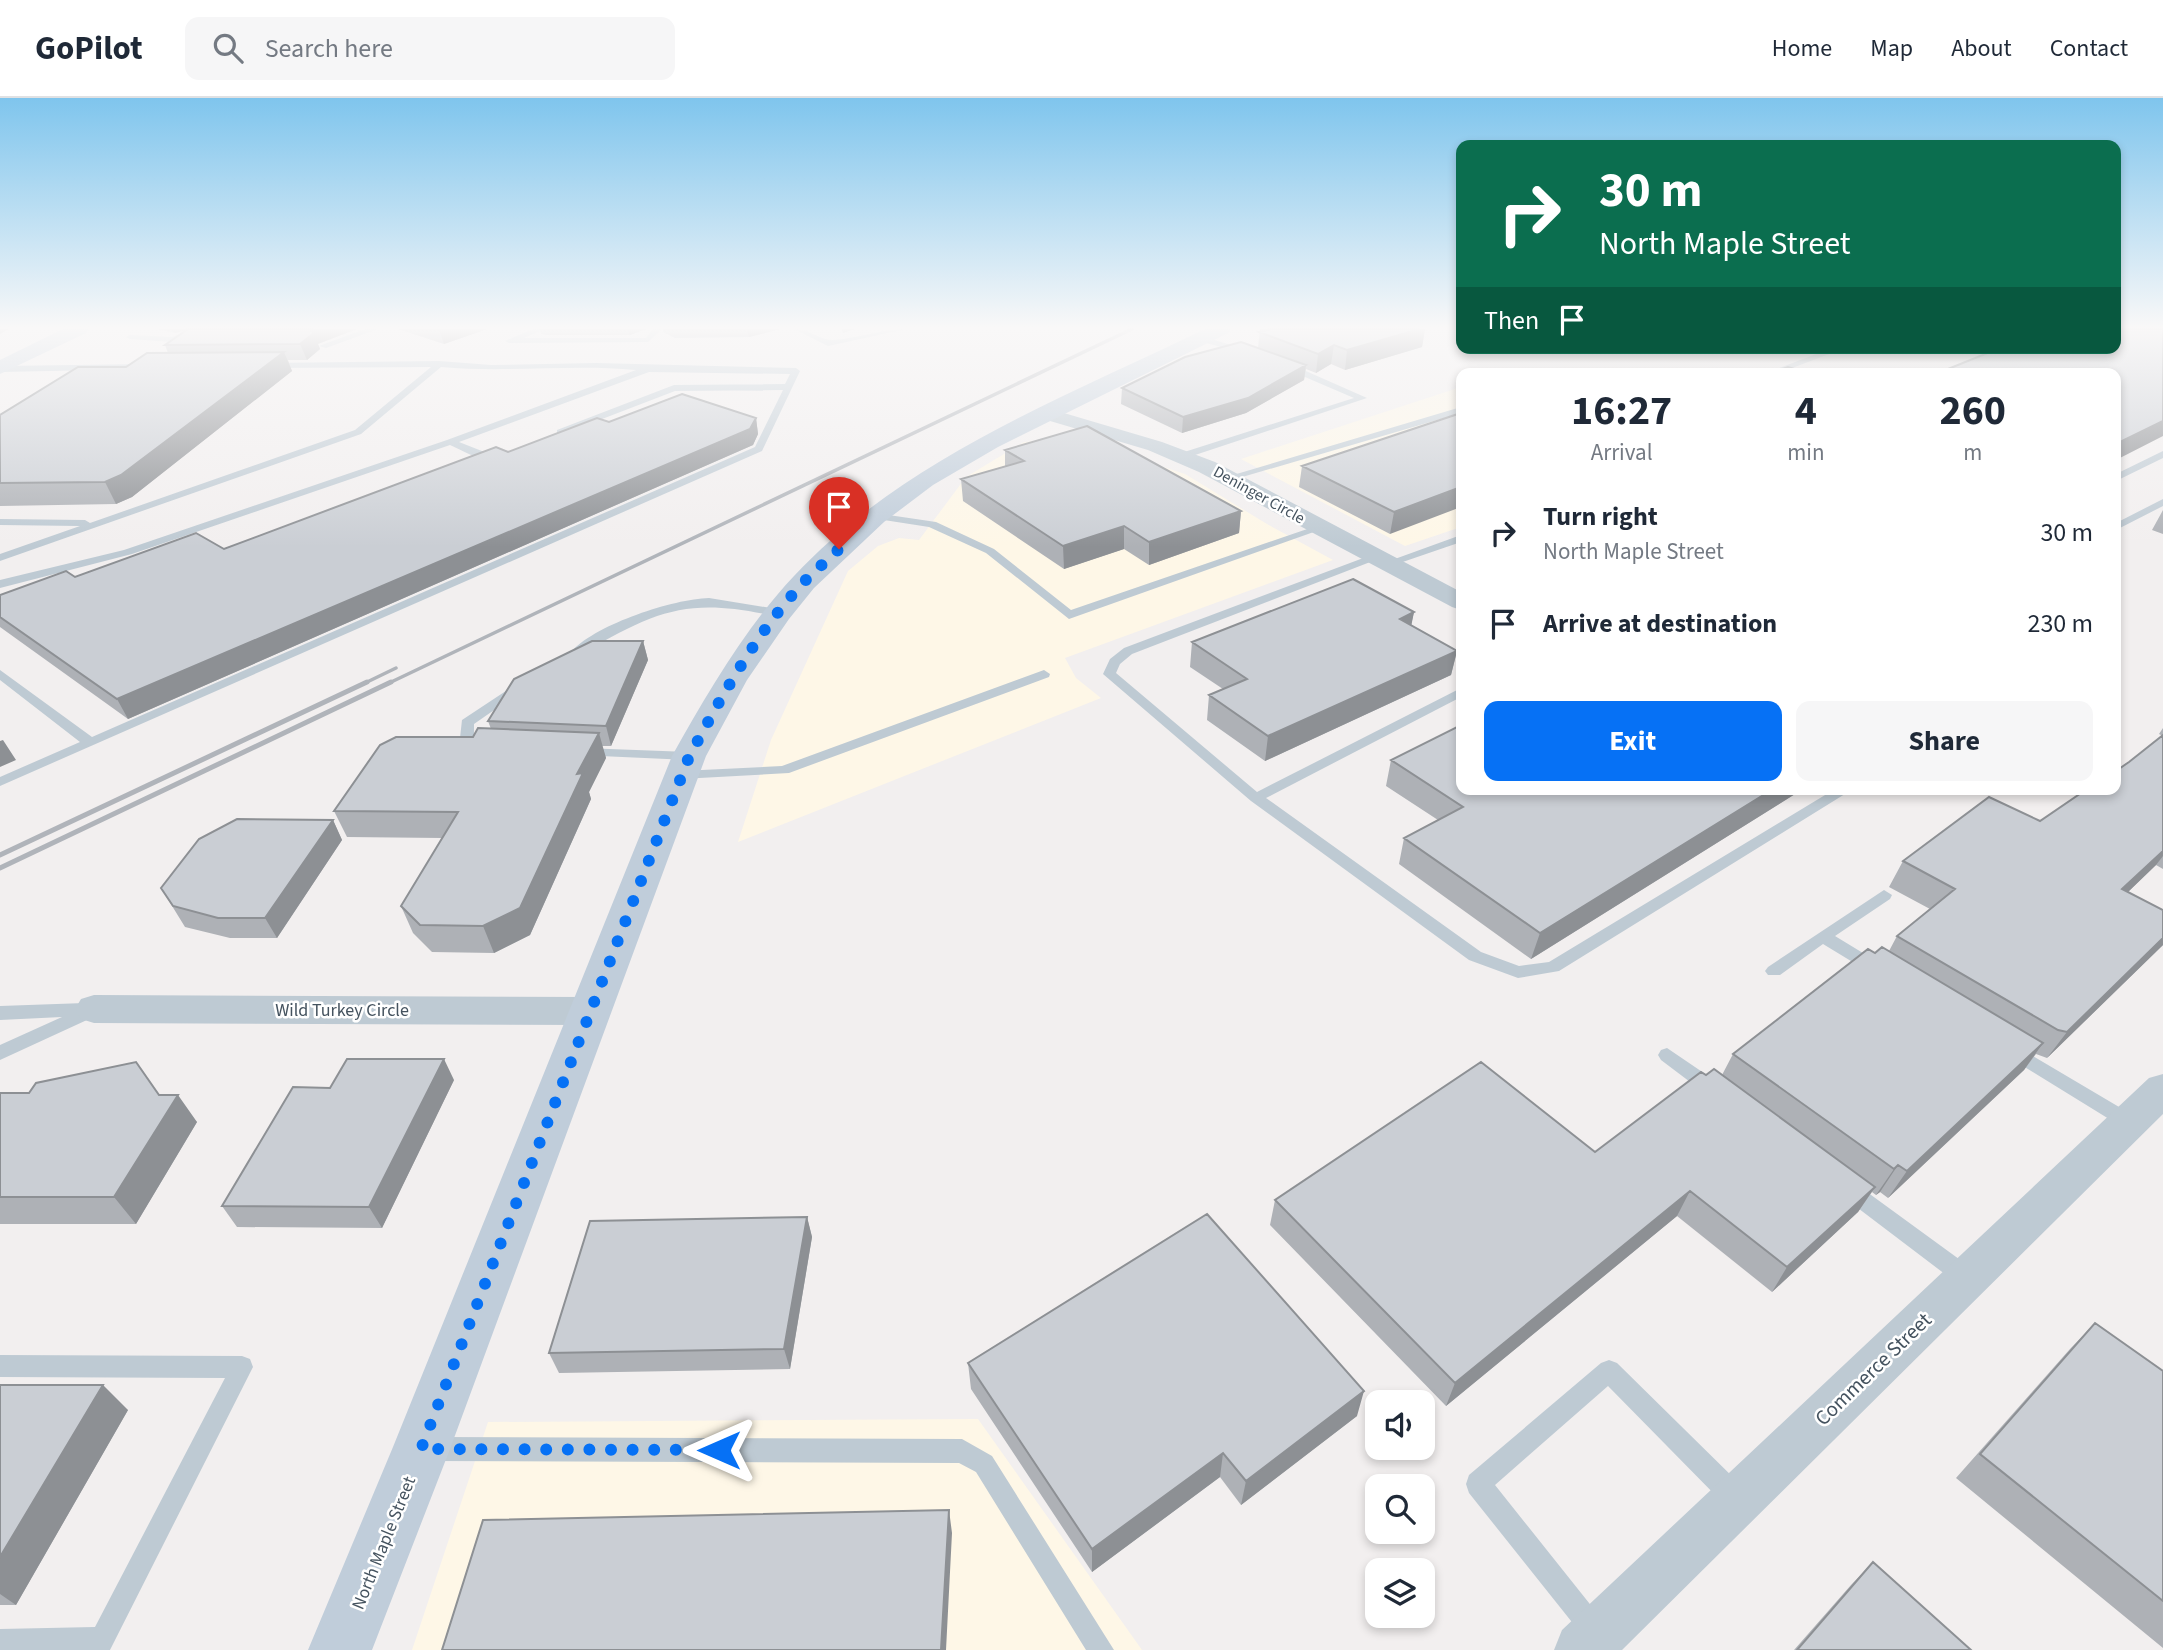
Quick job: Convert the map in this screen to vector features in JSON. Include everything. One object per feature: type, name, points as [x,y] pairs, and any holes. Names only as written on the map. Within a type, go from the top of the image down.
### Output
[{"type":"main road","name":"North Maple Street","points":[[340,1650],[421,1449],[685,766],[731,680],[804,582],[875,516],[924,480],[990,442],[1073,401]]},
{"type":"street","name":"Deninger Circle","points":[[1047,414],[1182,456],[1456,599]]},
{"type":"street","name":"Wild Turkey Circle","points":[[94,1009],[589,1011]]},
{"type":"street","name":"Commerce Street","points":[[1590,1642],[2163,1089]]},
{"type":"lane","points":[[0,558],[358,432],[394,401]]},
{"type":"lane","points":[[0,584],[128,552],[565,401]]},
{"type":"lane","points":[[544,439],[640,401]]},
{"type":"lane","points":[[0,782],[759,449],[781,401]]},
{"type":"lane","points":[[1182,456],[1351,401]]},
{"type":"lane","points":[[1228,478],[1456,411]]},
{"type":"lane","points":[[450,442],[492,459],[505,454]]},
{"type":"lane","points":[[2121,475],[2163,454]]},
{"type":"lane","points":[[2121,524],[2163,502]]},
{"type":"lane","points":[[875,516],[932,524],[989,551],[1069,615],[1320,528]]},
{"type":"lane","points":[[0,522],[96,523]]},
{"type":"lane","points":[[1456,539],[1381,560],[1128,651],[1115,662],[1110,674],[1256,798],[1475,956],[1518,972],[1553,967],[1836,795]]},
{"type":"lane","points":[[567,657],[658,612],[695,601],[731,603],[779,613]]},
{"type":"lane","points":[[0,674],[91,743]]},
{"type":"lane","points":[[566,751],[685,766],[784,771],[1044,674]]},
{"type":"lane","points":[[498,748],[484,747],[467,738],[467,723],[502,696],[534,677]]},
{"type":"lane","points":[[1256,798],[1456,695]]},
{"type":"lane","points":[[1774,971],[1884,895]]},
{"type":"lane","points":[[1824,936],[1894,979]]},
{"type":"lane","points":[[0,1013],[94,1009]]},
{"type":"lane","points":[[0,1054],[94,1009]]},
{"type":"lane","points":[[2000,1043],[2129,1122]]},
{"type":"lane","points":[[1667,1055],[1734,1105]]},
{"type":"lane","points":[[1834,1179],[1968,1278]]},
{"type":"lane","points":[[0,1366],[242,1367],[102,1640],[0,1642]]},
{"type":"lane","points":[[1590,1642],[1478,1484],[1609,1371],[1737,1499]]},
{"type":"lane","points":[[421,1449],[962,1451],[984,1464],[1101,1650]]},
{"type":"shaded area","points":[[1417,401],[1456,401],[1456,529],[1405,546],[1241,459]]},
{"type":"shaded area","points":[[1074,438],[1185,474],[1333,560],[1065,658],[1076,678],[1101,698],[738,842],[771,740],[848,571],[878,546],[899,538],[919,540],[966,477],[1024,442]]},
{"type":"shaded area","points":[[978,1419],[1142,1650],[412,1650],[488,1422]]},
{"type":"building","points":[[22,401],[218,401],[121,475],[105,482],[0,483],[0,415]]},
{"type":"building","points":[[663,401],[705,401],[756,418],[750,429],[117,699],[0,617],[0,595],[66,571],[75,577],[196,533],[224,549],[496,447],[508,452],[597,418],[609,422]]},
{"type":"building","points":[[1150,401],[1236,401],[1183,417]]},
{"type":"building","points":[[2121,401],[2163,401],[2163,421],[2121,442]]},
{"type":"building","points":[[1456,415],[1456,489],[1394,512],[1302,466]]},
{"type":"building","points":[[1087,426],[1241,511],[1149,542],[1124,526],[1063,546],[961,479],[1024,461],[1005,450]]},
{"type":"building","points":[[1353,579],[1414,612],[1400,619],[1456,651],[1268,736],[1209,695],[1247,679],[1192,642]]},
{"type":"building","points":[[592,641],[643,641],[606,726],[488,721],[514,679]]},
{"type":"building","points":[[478,728],[599,733],[577,774],[583,773],[520,908],[483,926],[420,925],[401,906],[458,812],[334,811],[380,745],[396,737],[473,737]]},
{"type":"building","points":[[1456,728],[1456,795],[1763,795],[1540,933],[1404,838],[1463,807],[1391,760]]},
{"type":"building","points":[[2163,735],[2163,851],[2122,889],[2163,910],[2163,938],[2067,1032],[2058,1030],[1897,936],[1955,889],[1903,861],[1989,797],[2040,821],[2078,795],[2121,795],[2121,768]]},
{"type":"building","points":[[237,819],[333,820],[265,918],[218,918],[173,906],[161,888],[199,839]]},
{"type":"building","points":[[1882,947],[2043,1043],[1907,1171],[1898,1165],[1894,1169],[1733,1054],[1868,949],[1875,953]]},
{"type":"building","points":[[347,1059],[444,1059],[369,1207],[222,1206],[293,1087],[330,1088]]},
{"type":"building","points":[[136,1062],[159,1095],[178,1095],[114,1197],[0,1197],[0,1093],[29,1093],[36,1083]]},
{"type":"building","points":[[1481,1062],[1595,1152],[1701,1072],[1706,1075],[1714,1069],[1875,1187],[1787,1267],[1690,1191],[1455,1383],[1275,1200]]},
{"type":"building","points":[[1207,1214],[1364,1391],[1246,1481],[1223,1453],[1092,1549],[968,1363]]},
{"type":"building","points":[[807,1217],[784,1349],[549,1353],[590,1221]]},
{"type":"building","points":[[2095,1323],[2163,1371],[2163,1601],[1980,1454]]},
{"type":"building","points":[[0,1385],[103,1385],[0,1557]]},
{"type":"building","points":[[949,1510],[941,1650],[442,1650],[483,1520]]},
{"type":"building","points":[[1873,1562],[1971,1650],[1797,1650]]},
{"type":"railway","points":[[387,684],[980,401]]},
{"type":"railway","points":[[363,684],[396,668]]},
{"type":"railway","points":[[0,855],[367,682]]},
{"type":"railway","points":[[0,868],[391,682]]},
{"type":"route","points":[[719,1450],[421,1449],[689,757],[731,680],[779,613],[804,582],[839,549]]}]
